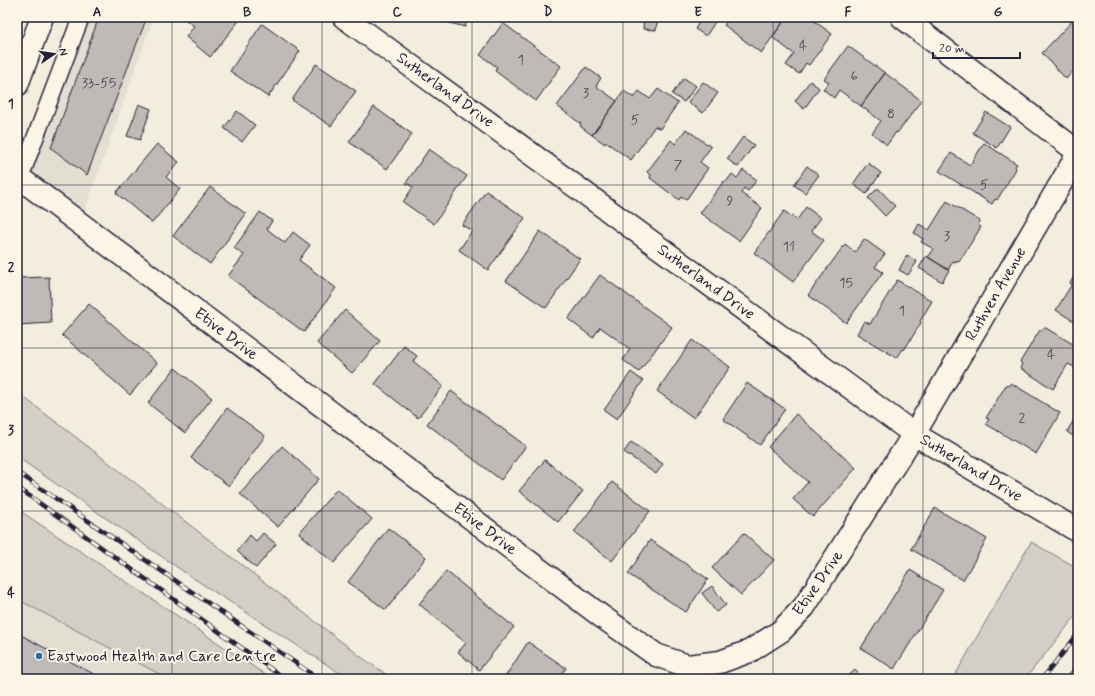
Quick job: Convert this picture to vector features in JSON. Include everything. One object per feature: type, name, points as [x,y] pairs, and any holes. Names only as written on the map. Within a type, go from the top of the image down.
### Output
[{"type":"street","points":[[17,86],[42,17]]},
{"type":"street","name":"Sutherland Drive","points":[[344,17],[914,434],[1078,531]]},
{"type":"street","points":[[902,17],[1078,153]]},
{"type":"street","name":"Ruthven Avenue","points":[[914,434],[1078,153]]},
{"type":"street","name":"Etive Drive","points":[[18,177],[601,616],[656,655],[688,666],[720,662],[750,651],[781,631],[809,600],[914,434]]},
{"type":"lane","points":[[18,177],[81,17]]},
{"type":"shaded area","points":[[81,17],[154,17],[80,224],[20,178]]},
{"type":"shaded area","points":[[17,392],[364,659],[393,679],[349,679],[187,574],[17,457]]},
{"type":"shaded area","points":[[17,509],[272,679],[169,679],[17,599]]},
{"type":"shaded area","points":[[1031,542],[1078,568],[1078,613],[1025,679],[953,679]]},
{"type":"shaded area","points":[[17,599],[169,679],[17,679]]},
{"type":"building","points":[[99,17],[147,17],[87,175],[51,148]]},
{"type":"building","points":[[182,17],[242,17],[210,57],[186,37],[194,26]]},
{"type":"building","points":[[427,17],[468,17],[465,27]]},
{"type":"building","points":[[644,17],[658,17],[656,30],[643,29]]},
{"type":"building","points":[[702,17],[714,17],[717,19],[706,36],[695,29]]},
{"type":"building","points":[[730,17],[787,17],[761,53],[724,25]]},
{"type":"building","points":[[787,17],[809,17],[832,34],[809,65],[806,63],[799,74],[786,65],[794,54],[772,37]]},
{"type":"building","points":[[1076,17],[1078,17],[1078,66],[1066,79],[1042,53]]},
{"type":"building","points":[[503,23],[561,66],[536,101],[495,71],[497,67],[480,55]]},
{"type":"building","points":[[262,24],[300,51],[268,97],[230,71]]},
{"type":"building","points":[[848,46],[885,73],[861,106],[839,90],[834,98],[823,89],[829,82],[824,79]]},
{"type":"building","points":[[316,64],[356,91],[331,126],[292,100]]},
{"type":"building","points":[[586,67],[601,78],[596,86],[617,101],[592,135],[580,126],[581,124],[557,106]]},
{"type":"building","points":[[885,73],[922,101],[887,145],[872,133],[881,121],[861,106]]},
{"type":"building","points":[[684,78],[696,86],[684,102],[672,94]]},
{"type":"building","points":[[810,81],[819,88],[804,109],[795,101]]},
{"type":"building","points":[[703,82],[718,93],[703,113],[688,102]]},
{"type":"building","points":[[658,89],[678,103],[660,129],[655,126],[631,160],[606,142],[605,144],[592,135],[624,91],[634,98],[639,91],[650,99]]},
{"type":"building","points":[[139,104],[151,109],[140,140],[127,136]]},
{"type":"building","points":[[374,107],[412,134],[387,169],[349,142]]},
{"type":"building","points":[[237,111],[255,125],[242,142],[224,128]]},
{"type":"building","points":[[986,112],[1010,127],[997,148],[973,133]]},
{"type":"building","points":[[686,129],[711,147],[700,162],[708,168],[686,200],[681,197],[679,200],[650,178],[651,175],[647,172],[671,140],[675,144]]},
{"type":"building","points":[[743,137],[754,145],[738,167],[727,159]]},
{"type":"building","points":[[984,143],[1017,164],[1015,167],[1016,169],[997,200],[995,199],[992,204],[939,171],[951,153],[970,165]]},
{"type":"building","points":[[157,144],[179,162],[166,177],[180,189],[152,223],[116,193]]},
{"type":"building","points":[[429,149],[467,176],[434,224],[403,202],[413,187],[406,183]]},
{"type":"building","points":[[868,163],[881,173],[866,194],[853,184]]},
{"type":"building","points":[[807,166],[819,175],[805,193],[794,185]]},
{"type":"building","points":[[743,170],[757,180],[748,191],[744,188],[741,193],[762,208],[739,241],[700,213],[724,181],[726,182],[732,174],[737,178]]},
{"type":"building","points":[[210,187],[246,214],[210,264],[173,236]]},
{"type":"building","points":[[878,188],[895,206],[885,216],[868,198]]},
{"type":"building","points":[[486,191],[525,218],[488,270],[459,250],[472,231],[462,225]]},
{"type":"building","points":[[947,201],[980,221],[978,225],[981,227],[959,262],[957,260],[956,262],[953,261],[948,270],[928,257],[934,249],[921,242],[923,239],[914,233],[919,224],[929,230]]},
{"type":"building","points":[[806,207],[821,218],[811,231],[824,240],[793,282],[754,253],[784,211],[797,220]]},
{"type":"building","points":[[260,212],[272,221],[267,229],[285,243],[293,232],[310,245],[299,260],[336,288],[304,332],[228,276],[244,255],[234,248]]},
{"type":"building","points":[[540,231],[580,259],[546,308],[506,281]]},
{"type":"building","points":[[864,239],[885,254],[875,267],[883,272],[846,323],[808,295],[845,244],[855,252]]},
{"type":"building","points":[[907,255],[917,262],[908,275],[899,270]]},
{"type":"building","points":[[926,256],[949,270],[942,282],[919,268]]},
{"type":"building","points":[[1078,270],[1078,324],[1056,310],[1072,284],[1070,283]]},
{"type":"building","points":[[600,275],[672,327],[639,372],[623,360],[630,349],[600,327],[593,338],[568,319]]},
{"type":"building","points":[[49,277],[51,323],[17,325],[17,278]]},
{"type":"building","points":[[897,280],[932,301],[920,321],[921,323],[904,350],[903,349],[897,358],[857,334],[864,321],[870,324]]},
{"type":"building","points":[[89,304],[157,363],[130,395],[62,335]]},
{"type":"building","points":[[345,310],[380,341],[352,373],[317,343]]},
{"type":"building","points":[[1044,327],[1078,347],[1078,369],[1068,364],[1053,389],[1020,368],[1022,364],[1020,362],[1040,330],[1042,331]]},
{"type":"building","points":[[692,340],[730,367],[694,418],[657,391]]},
{"type":"building","points":[[404,346],[417,356],[413,361],[443,386],[418,418],[375,384]]},
{"type":"building","points":[[175,368],[212,398],[185,433],[148,403]]},
{"type":"building","points":[[631,372],[643,381],[617,419],[604,410]]},
{"type":"building","points":[[747,383],[785,409],[760,445],[723,419]]},
{"type":"building","points":[[1011,383],[1060,413],[1036,454],[986,424],[989,419],[986,418],[1006,385],[1008,386]]},
{"type":"building","points":[[451,391],[526,446],[501,480],[427,424]]},
{"type":"building","points":[[227,408],[265,436],[229,486],[191,458]]},
{"type":"building","points":[[796,414],[856,468],[813,517],[793,499],[808,482],[768,447]]},
{"type":"building","points":[[1078,414],[1078,439],[1067,432]]},
{"type":"building","points":[[631,442],[663,464],[656,474],[624,452]]},
{"type":"building","points":[[282,446],[319,479],[278,527],[240,494]]},
{"type":"building","points":[[545,460],[583,491],[558,522],[519,491]]},
{"type":"building","points":[[612,482],[650,511],[612,561],[574,532]]},
{"type":"building","points":[[337,489],[372,519],[334,563],[299,533]]},
{"type":"building","points":[[935,508],[987,539],[963,580],[911,549]]},
{"type":"building","points":[[388,528],[426,557],[386,610],[348,582]]},
{"type":"building","points":[[263,533],[276,544],[256,568],[237,551],[250,535],[256,541]]},
{"type":"building","points":[[744,533],[774,560],[741,595],[712,568]]},
{"type":"building","points":[[650,540],[708,579],[686,612],[628,574]]},
{"type":"building","points":[[910,570],[943,590],[894,669],[861,648]]},
{"type":"building","points":[[446,571],[514,627],[479,670],[458,652],[466,643],[419,604]]},
{"type":"building","points":[[712,586],[726,605],[716,612],[702,593]]},
{"type":"building","name":"Eastwood Health and Care Centre","points":[[17,633],[103,679],[17,679]]},
{"type":"building","points":[[528,642],[566,668],[558,679],[507,679],[505,677]]},
{"type":"building","points":[[855,670],[863,679],[845,679]]},
{"type":"railway","points":[[17,472],[319,679]]},
{"type":"railway","points":[[17,487],[285,679]]},
{"type":"railway","points":[[1042,679],[1078,634]]},
{"type":"railway","points":[[1068,679],[1078,666]]},
{"type":"place","name":"Eastwood Health and Care Centre","points":[[39,656]]}]
